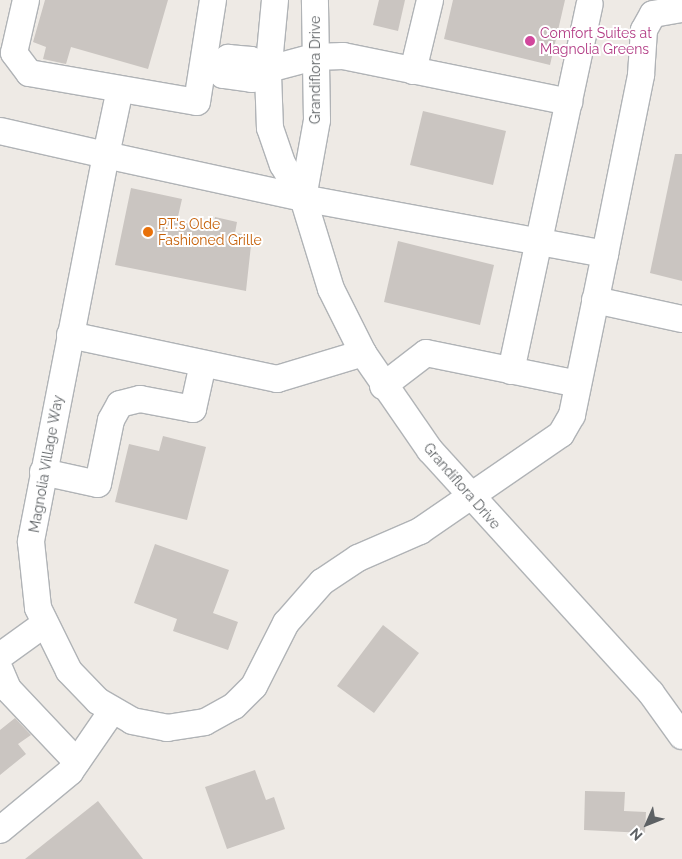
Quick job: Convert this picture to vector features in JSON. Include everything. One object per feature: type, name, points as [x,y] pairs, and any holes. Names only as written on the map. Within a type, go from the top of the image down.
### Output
[{"type":"street","points":[[26,0],[14,53],[20,65],[29,72],[197,102],[211,66],[213,0]]},
{"type":"street","name":"Grandiflora Drive","points":[[275,0],[268,69],[275,146],[303,198],[331,289],[363,353],[383,386],[470,497],[645,686],[682,736]]},
{"type":"street","name":"Grandiflora Drive","points":[[303,198],[317,120],[314,57],[315,0]]},
{"type":"street","points":[[413,70],[430,0]]},
{"type":"street","points":[[511,371],[590,4]]},
{"type":"street","name":"Magnolia Village Way","points":[[120,89],[42,472],[30,559],[43,624],[69,671],[112,711],[167,728],[220,715],[254,686],[286,623],[322,582],[358,558],[420,531],[561,434],[572,415],[641,75],[647,21],[664,10],[682,8]]},
{"type":"street","points":[[211,66],[223,75],[252,79],[268,69],[314,57],[343,56],[569,102]]},
{"type":"street","points":[[0,131],[303,198],[604,254]]},
{"type":"street","points":[[595,300],[682,319]]},
{"type":"street","points":[[70,335],[278,379],[363,353]]},
{"type":"street","points":[[383,386],[426,353],[578,384]]},
{"type":"street","points":[[42,472],[98,484],[111,420],[120,404],[140,399],[193,409],[203,364]]},
{"type":"street","points":[[0,656],[43,624]]},
{"type":"street","points":[[0,670],[8,688],[77,762]]},
{"type":"street","points":[[0,830],[77,762],[112,711]]},
{"type":"building","points":[[45,0],[168,0],[148,69],[71,47],[66,64],[43,59],[46,47],[33,42]]},
{"type":"building","points":[[379,0],[405,0],[398,31],[373,25]]},
{"type":"building","points":[[453,0],[565,0],[550,65],[444,39]]},
{"type":"building","points":[[423,111],[506,131],[493,185],[410,165]]},
{"type":"building","points":[[675,154],[682,154],[682,281],[650,273]]},
{"type":"building","points":[[131,188],[182,199],[177,221],[212,229],[215,217],[237,222],[235,233],[252,236],[246,291],[115,265]]},
{"type":"building","points":[[398,241],[494,265],[480,325],[384,302]]},
{"type":"building","points":[[163,436],[206,447],[187,520],[115,502],[129,444],[159,451]]},
{"type":"building","points":[[155,544],[229,570],[213,613],[238,622],[228,650],[173,631],[177,619],[134,603]]},
{"type":"building","points":[[383,625],[419,653],[374,713],[337,686]]},
{"type":"building","points":[[15,718],[31,735],[18,744],[26,754],[0,775],[0,730]]},
{"type":"building","points":[[255,770],[266,800],[274,797],[285,829],[227,849],[205,787]]},
{"type":"building","points":[[585,791],[625,792],[624,811],[646,812],[645,833],[584,830]]},
{"type":"building","points":[[98,801],[143,859],[25,859]]},
{"type":"place","name":"Comfort Suites at Magnolia Greens","points":[[530,41]]},
{"type":"place","name":"P.T.'s Olde Fashioned Grille","points":[[148,232]]}]
